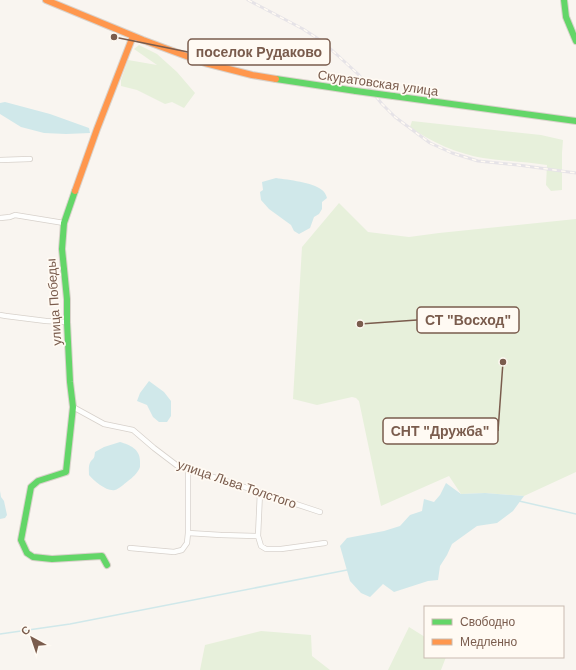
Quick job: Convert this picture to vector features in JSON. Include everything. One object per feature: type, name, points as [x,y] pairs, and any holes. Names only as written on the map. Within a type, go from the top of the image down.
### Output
[{"type":"street","name":"Скуратовская улица","points":[[46,0],[133,36],[206,63],[230,70],[279,80],[576,121]]},
{"type":"street","points":[[564,0],[566,17],[576,41]]},
{"type":"street","name":"улица Победы","points":[[107,565],[102,556],[52,559],[33,557],[27,553],[21,540],[31,487],[38,481],[66,472],[73,407],[70,382],[67,299],[62,249],[64,223],[97,129],[133,36]]},
{"type":"street","points":[[0,160],[30,159]]},
{"type":"street","points":[[0,218],[15,215],[64,223]]},
{"type":"street","points":[[0,315],[67,322]]},
{"type":"street","name":"улица Льва Толстого","points":[[73,407],[104,424],[133,430],[179,467],[320,512]]},
{"type":"street","points":[[130,548],[174,552],[182,550],[187,543],[188,533],[188,470]]},
{"type":"street","points":[[260,492],[258,536],[261,546],[266,549],[281,549],[325,543]]},
{"type":"street","points":[[188,533],[258,536]]},
{"type":"green space","points":[[139,45],[157,54],[177,72],[195,93],[184,108],[172,102],[165,104],[137,90],[121,86],[121,80],[128,60],[157,65],[134,49]]},
{"type":"green space","points":[[412,121],[541,135],[563,140],[562,190],[551,191],[546,185],[547,165],[483,158],[464,154],[445,147],[410,127]]},
{"type":"green space","points":[[339,203],[368,232],[409,237],[576,219],[576,472],[524,496],[485,493],[461,494],[449,476],[381,506],[359,401],[352,397],[317,405],[293,399],[302,247]]},
{"type":"green space","points":[[409,627],[424,636],[424,658],[446,658],[441,670],[388,670]]},
{"type":"green space","points":[[261,631],[311,635],[312,656],[330,670],[200,670],[205,645]]},
{"type":"water","points":[[5,102],[50,114],[89,128],[90,133],[44,133],[21,127],[0,114],[0,103]]},
{"type":"water","points":[[276,178],[312,185],[318,187],[325,193],[327,198],[322,202],[322,209],[319,214],[314,217],[310,228],[299,234],[294,231],[291,225],[269,209],[261,200],[260,192],[263,190],[262,182]]},
{"type":"water","points":[[149,381],[164,392],[171,401],[171,416],[167,422],[159,422],[153,417],[147,405],[137,401],[140,393]]},
{"type":"water","points":[[120,442],[131,446],[138,453],[140,457],[140,467],[131,478],[118,489],[112,490],[101,486],[89,475],[89,466],[95,452],[104,447]]},
{"type":"water","points":[[446,483],[461,494],[485,493],[524,496],[513,511],[497,523],[477,526],[452,544],[440,566],[438,580],[428,581],[394,592],[383,584],[370,597],[361,593],[350,581],[340,546],[347,538],[384,531],[400,526],[410,515],[422,511],[424,499],[434,502],[440,495]]},
{"type":"water","points":[[0,491],[7,515],[5,518],[0,519]]},
{"type":"waterway","points":[[519,501],[576,514]]},
{"type":"waterway","points":[[0,634],[70,624],[347,570]]},
{"type":"railway","points":[[248,0],[303,29],[323,42],[358,74],[382,104],[395,117],[430,143],[452,153],[478,161],[576,173]]},
{"type":"traffic: fast","points":[[564,0],[566,17],[576,41]]},
{"type":"traffic: fast","points":[[276,79],[356,91]]},
{"type":"traffic: fast","points":[[356,91],[393,96]]},
{"type":"traffic: fast","points":[[393,96],[576,121]]},
{"type":"traffic: fast","points":[[75,191],[64,223],[62,249],[67,299],[70,382],[73,407],[66,472],[38,481],[31,487],[21,540],[27,553],[33,557],[52,559],[102,556],[107,565]]},
{"type":"traffic: slow","points":[[46,0],[143,40],[205,63],[252,75],[276,79]]},
{"type":"traffic: slow","points":[[75,191],[133,36]]},
{"type":"place","name":"поселок Рудаково","points":[[114,37]]},
{"type":"place","name":"СТ \"Восход\"","points":[[360,324]]},
{"type":"place","name":"СНТ \"Дружба\"","points":[[503,362]]}]
